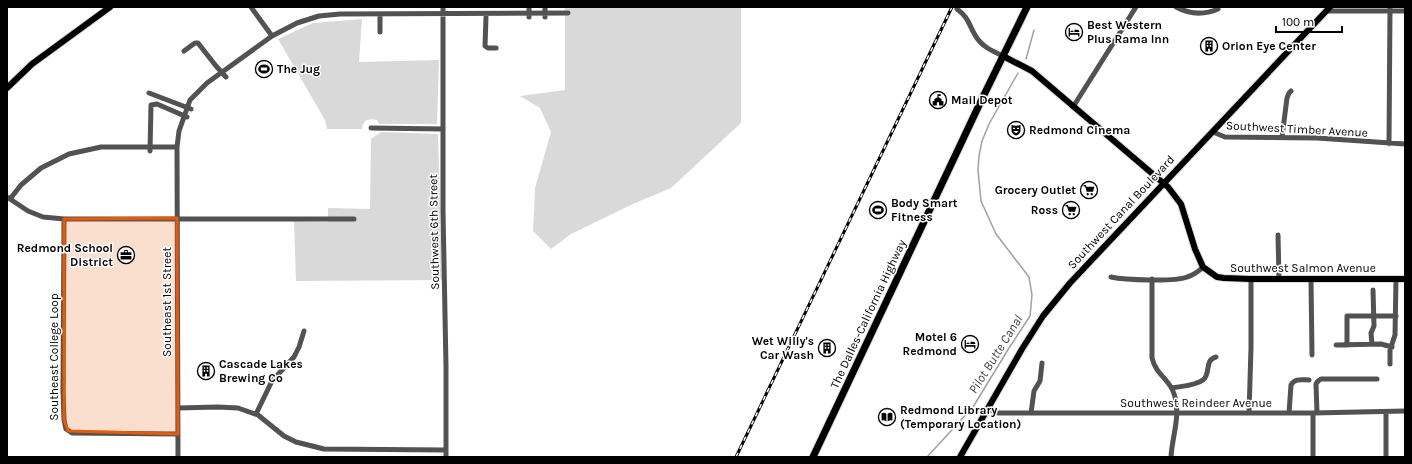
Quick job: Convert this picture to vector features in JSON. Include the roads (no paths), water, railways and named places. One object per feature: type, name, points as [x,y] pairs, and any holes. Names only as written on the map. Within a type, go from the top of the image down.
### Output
[{"type":"highway","name":"The Dalles-California Highway","points":[[813,457],[1027,7]]},
{"type":"main road","points":[[7,88],[32,64],[110,7]]},
{"type":"main road","name":"Southwest Canal Boulevard","points":[[960,457],[1022,349],[1047,311],[1070,283],[1328,9]]},
{"type":"main road","points":[[1003,56],[1032,71],[1173,192],[1181,204],[1195,249],[1203,267]]},
{"type":"main road","name":"Southwest Salmon Avenue","points":[[1203,267],[1217,277],[1224,278],[1311,280],[1405,279]]},
{"type":"street","points":[[251,7],[272,36]]},
{"type":"street","name":"Southwest 6th Street","points":[[443,7],[446,457]]},
{"type":"street","points":[[485,7],[485,46],[488,48],[496,48]]},
{"type":"street","points":[[529,7],[529,18]]},
{"type":"street","points":[[545,7],[545,18]]},
{"type":"street","points":[[1073,107],[1136,7]]},
{"type":"street","points":[[1176,7],[1197,13],[1210,13],[1218,9]]},
{"type":"street","points":[[957,9],[967,18],[979,41],[988,49],[1003,56]]},
{"type":"street","points":[[1328,9],[1390,9],[1405,11]]},
{"type":"street","points":[[1389,144],[1390,9]]},
{"type":"street","name":"Southeast 1st Street","points":[[178,457],[177,147],[179,131],[190,100],[207,83],[272,36],[297,23],[319,16],[340,14],[568,13]]},
{"type":"street","points":[[380,14],[380,32]]},
{"type":"street","points":[[184,51],[195,43],[198,43],[226,77]]},
{"type":"street","points":[[1282,137],[1287,98],[1291,91]]},
{"type":"street","points":[[149,93],[191,109]]},
{"type":"street","points":[[150,151],[151,105],[157,104],[187,117]]},
{"type":"street","points":[[371,128],[443,129]]},
{"type":"street","name":"Southwest Timber Avenue","points":[[1213,132],[1225,137],[1317,138],[1405,144]]},
{"type":"street","points":[[177,147],[101,147],[69,154],[40,168],[9,198],[28,212],[43,217],[64,219],[354,219]]},
{"type":"street","name":"Southeast College Loop","points":[[64,219],[63,391],[64,420],[66,429],[72,433],[178,434]]},
{"type":"street","points":[[1278,235],[1279,279]]},
{"type":"street","points":[[1111,277],[1124,279],[1176,280],[1196,274],[1203,267]]},
{"type":"street","points":[[1152,279],[1152,358],[1156,369],[1172,388],[1176,400],[1177,412],[1172,457]]},
{"type":"street","points":[[1250,413],[1251,279]]},
{"type":"street","points":[[1390,364],[1390,350],[1395,335],[1396,279]]},
{"type":"street","points":[[1311,280],[1312,355]]},
{"type":"street","points":[[1372,344],[1371,333],[1374,326],[1374,290]]},
{"type":"street","points":[[1347,345],[1348,316],[1396,316]]},
{"type":"street","points":[[256,414],[272,381],[294,357],[304,331]]},
{"type":"street","points":[[1336,345],[1372,344],[1392,347]]},
{"type":"street","points":[[1172,388],[1202,381],[1206,377],[1208,364],[1211,360],[1216,358]]},
{"type":"street","points":[[1031,413],[1034,391],[1040,380],[1042,362]]},
{"type":"street","points":[[1313,457],[1316,384],[1318,381],[1321,378],[1378,379]]},
{"type":"street","points":[[1289,413],[1292,382],[1295,380],[1309,380]]},
{"type":"street","points":[[178,408],[232,408],[256,414],[270,423],[284,436],[296,442],[324,449],[446,450]]},
{"type":"street","name":"Southwest Reindeer Avenue","points":[[987,409],[998,413],[1315,413],[1405,411]]},
{"type":"street","points":[[1386,412],[1386,457]]},
{"type":"waterway","name":"Pilot Butte Canal","points":[[1026,59],[1034,30]]},
{"type":"waterway","name":"Pilot Butte Canal","points":[[927,457],[973,407],[1030,316],[1032,295],[1029,277],[996,234],[981,201],[978,170],[982,141],[989,124],[1018,73]]},
{"type":"railway","points":[[736,457],[952,7]]},
{"type":"place","name":"Best Western Plus Rama Inn","points":[[1074,32]]},
{"type":"place","name":"Orion Eye Center","points":[[1209,46]]},
{"type":"place","name":"The Jug","points":[[264,69]]},
{"type":"place","name":"Mail Depot","points":[[938,100]]},
{"type":"place","name":"Redmond Cinema","points":[[1016,130]]},
{"type":"place","name":"Grocery Outlet","points":[[1089,190]]},
{"type":"place","name":"Body Smart Fitness","points":[[878,210]]},
{"type":"place","name":"Ross","points":[[1071,210]]},
{"type":"place","name":"Redmond School District","points":[[126,255]]},
{"type":"place","name":"Motel 6 Redmond","points":[[970,344]]},
{"type":"place","name":"Wet Willy's Car Wash","points":[[827,348]]},
{"type":"place","name":"Cascade Lakes Brewing Co","points":[[206,371]]},
{"type":"place","name":"Redmond Library (Temporary Location)","points":[[887,417]]}]
